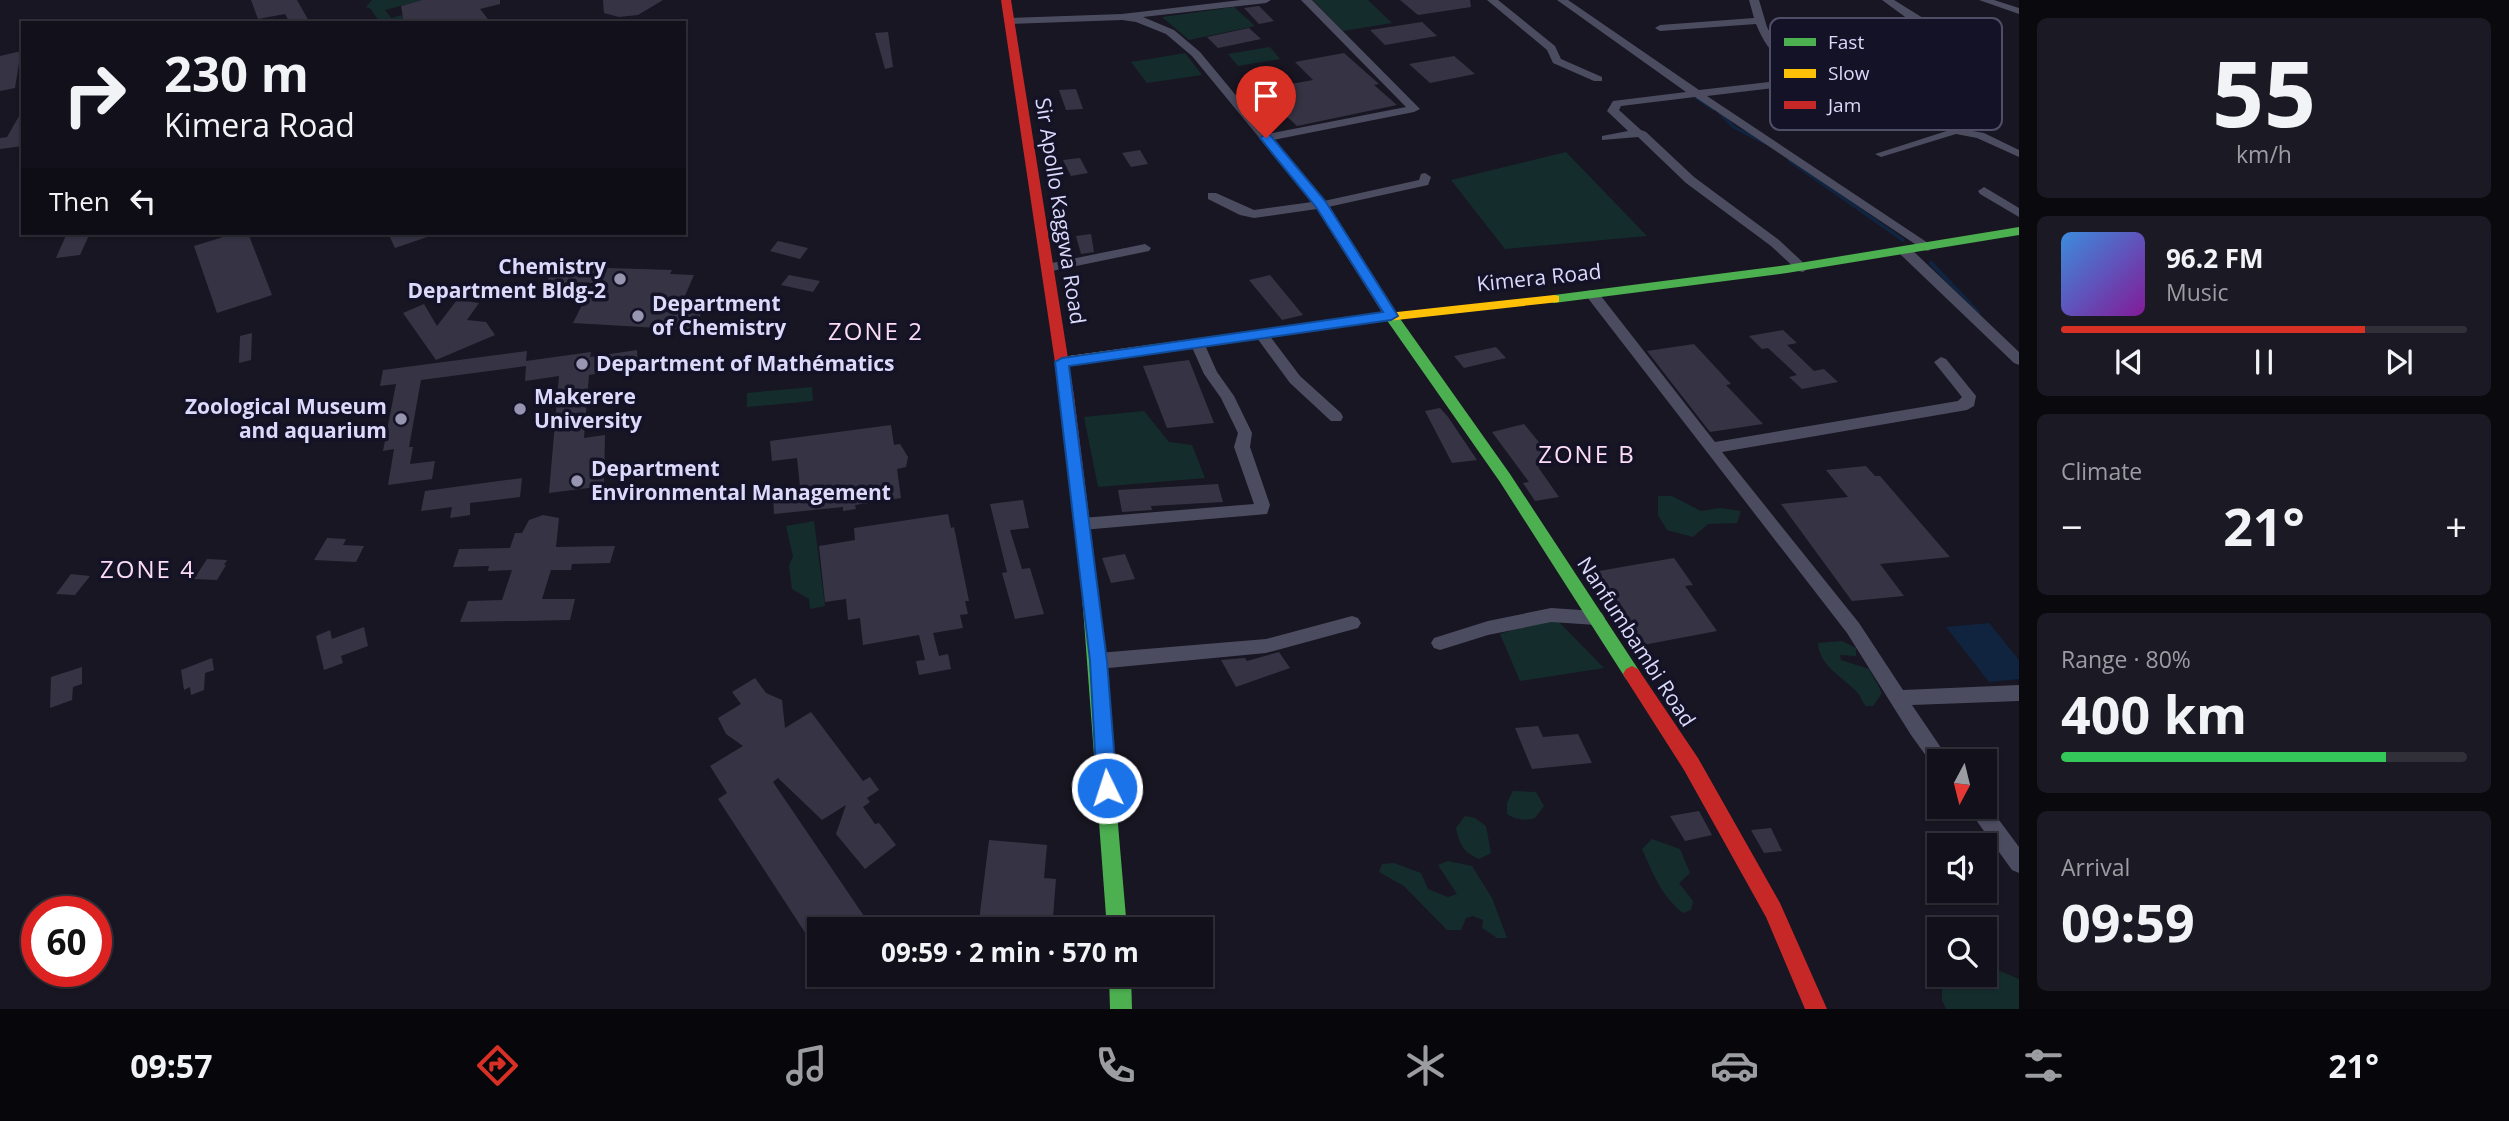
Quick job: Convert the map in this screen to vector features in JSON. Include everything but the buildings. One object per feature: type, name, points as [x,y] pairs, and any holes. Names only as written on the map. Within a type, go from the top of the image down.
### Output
[{"type":"street","name":"Sir Apollo Kaggwa Road","points":[[1006,0],[1062,362],[1082,524],[1098,661],[1115,917]]},
{"type":"street","points":[[1009,21],[1122,17],[1266,0]]},
{"type":"street","points":[[1266,138],[1414,109],[1306,0]]},
{"type":"street","points":[[1492,0],[1551,48],[1557,61],[1598,79]]},
{"type":"street","points":[[1562,0],[1927,247]]},
{"type":"street","points":[[1754,0],[1770,41]]},
{"type":"street","points":[[1886,0],[1916,18]]},
{"type":"street","points":[[1984,0],[2019,11]]},
{"type":"street","points":[[1122,17],[1147,22],[1178,37],[1196,54],[1321,205],[1391,316]]},
{"type":"street","points":[[1660,28],[1760,21]]},
{"type":"street","points":[[1770,86],[1617,103],[1613,111],[1690,180],[1775,243],[1802,268]]},
{"type":"street","points":[[1881,154],[1956,131],[1980,135],[2019,154]]},
{"type":"street","points":[[1606,138],[1637,133]]},
{"type":"street","points":[[1212,196],[1250,214],[1321,205],[1420,183],[1425,177]]},
{"type":"street","points":[[1984,191],[2019,213]]},
{"type":"street","name":"Kimera Road","points":[[1062,362],[1391,316],[1802,268],[2019,231]]},
{"type":"street","points":[[1047,268],[1145,248]]},
{"type":"street","points":[[1905,251],[2019,360]]},
{"type":"street","points":[[1592,294],[1649,372],[1713,448],[1854,630],[1933,749]]},
{"type":"street","name":"Nanfumbambi Road","points":[[1391,316],[1497,467],[1691,764],[1773,910],[1816,1009]]},
{"type":"street","points":[[1261,334],[1275,358],[1302,390],[1336,417]]},
{"type":"street","points":[[1082,524],[1261,510],[1262,505],[1242,447],[1245,433],[1197,343]]},
{"type":"street","points":[[1713,448],[1962,406],[1969,402],[1969,396],[1941,362]]},
{"type":"street","points":[[1440,643],[1488,628],[1550,615],[1595,618]]},
{"type":"street","points":[[1098,661],[1266,646],[1352,623]]},
{"type":"street","points":[[1899,698],[2019,692]]},
{"type":"street","points":[[1987,819],[2019,863]]},
{"type":"street","points":[[1120,987],[1121,1009]]},
{"type":"green space","points":[[372,0],[422,0],[385,10],[391,18],[425,9],[401,21],[379,21],[371,9],[366,7]]},
{"type":"green space","points":[[1313,0],[1368,0],[1392,23],[1343,31]]},
{"type":"green space","points":[[1234,7],[1255,26],[1189,40],[1162,17]]},
{"type":"green space","points":[[1270,47],[1280,59],[1238,66],[1228,54]]},
{"type":"green space","points":[[1185,53],[1202,75],[1147,83],[1131,62]]},
{"type":"green space","points":[[1566,152],[1647,236],[1505,249],[1451,180]]},
{"type":"green space","points":[[812,387],[813,401],[747,407],[747,393]]},
{"type":"green space","points":[[1144,411],[1169,442],[1192,445],[1205,478],[1098,487],[1084,417]]},
{"type":"green space","points":[[1658,496],[1672,496],[1701,511],[1720,508],[1741,511],[1737,523],[1708,524],[1693,537],[1667,530],[1658,515]]},
{"type":"green space","points":[[814,521],[825,606],[810,609],[809,599],[792,589],[789,566],[793,556],[786,526]]},
{"type":"green space","points":[[1554,617],[1604,668],[1520,681],[1500,634]]},
{"type":"green space","points":[[1842,641],[1856,648],[1856,656],[1840,655],[1841,660],[1869,669],[1882,693],[1873,706],[1866,706],[1857,692],[1827,665],[1819,651],[1818,643]]},
{"type":"green space","points":[[1513,791],[1536,792],[1544,806],[1535,818],[1514,818],[1507,814],[1507,803]]},
{"type":"green space","points":[[1465,816],[1475,818],[1486,826],[1491,853],[1479,859],[1469,854],[1459,839],[1456,828]]},
{"type":"green space","points":[[1652,839],[1680,849],[1690,873],[1679,883],[1693,901],[1691,910],[1683,913],[1658,884],[1642,849]]},
{"type":"green space","points":[[1448,861],[1472,866],[1492,898],[1507,938],[1497,938],[1482,928],[1483,920],[1473,916],[1466,918],[1461,930],[1447,930],[1404,886],[1379,872],[1382,864],[1394,863],[1421,873],[1428,889],[1448,897],[1457,894],[1438,865]]},
{"type":"green space","points":[[1997,971],[2019,979],[2019,1009],[1946,1009],[1942,1000],[1942,987],[1997,987]]},
{"type":"water","points":[[1989,623],[2019,660],[2019,679],[1989,682],[1946,627]]},
{"type":"waterway","points":[[1697,98],[1713,109]]},
{"type":"waterway","points":[[1720,113],[1734,127],[1765,143]]},
{"type":"waterway","points":[[1789,160],[1903,240]]},
{"type":"waterway","points":[[1931,263],[1978,313]]},
{"type":"traffic: fast","points":[[1554,299],[1787,269],[2019,231]]},
{"type":"traffic: fast","points":[[1391,316],[1505,478],[1632,674]]},
{"type":"traffic: fast","points":[[1089,581],[1116,917]]},
{"type":"traffic: fast","points":[[1120,987],[1121,1009]]},
{"type":"traffic: slow","points":[[1062,362],[1351,321],[1554,299]]},
{"type":"traffic: jam","points":[[1006,0],[1067,396],[1089,581]]},
{"type":"traffic: jam","points":[[1632,674],[1691,764],[1773,910],[1816,1009]]},
{"type":"place","name":"Chemistry Department Bldg-2","points":[[620,279]]},
{"type":"place","name":"Department of Chemistry","points":[[638,316]]},
{"type":"place","name":"Department of Mathématics","points":[[582,364]]},
{"type":"place","name":"Makerere University","points":[[520,409]]},
{"type":"place","name":"Zoological Museum and aquarium","points":[[401,419]]},
{"type":"place","name":"Department Environmental Management","points":[[577,481]]},
{"type":"district","name":"ZONE 2","points":[[876,332]]},
{"type":"district","name":"ZONE B","points":[[1587,455]]},
{"type":"district","name":"ZONE 4","points":[[148,570]]},
{"type":"route","points":[[1107,788],[1098,661],[1062,362],[1391,316],[1379,293],[1321,205],[1266,138]]}]
